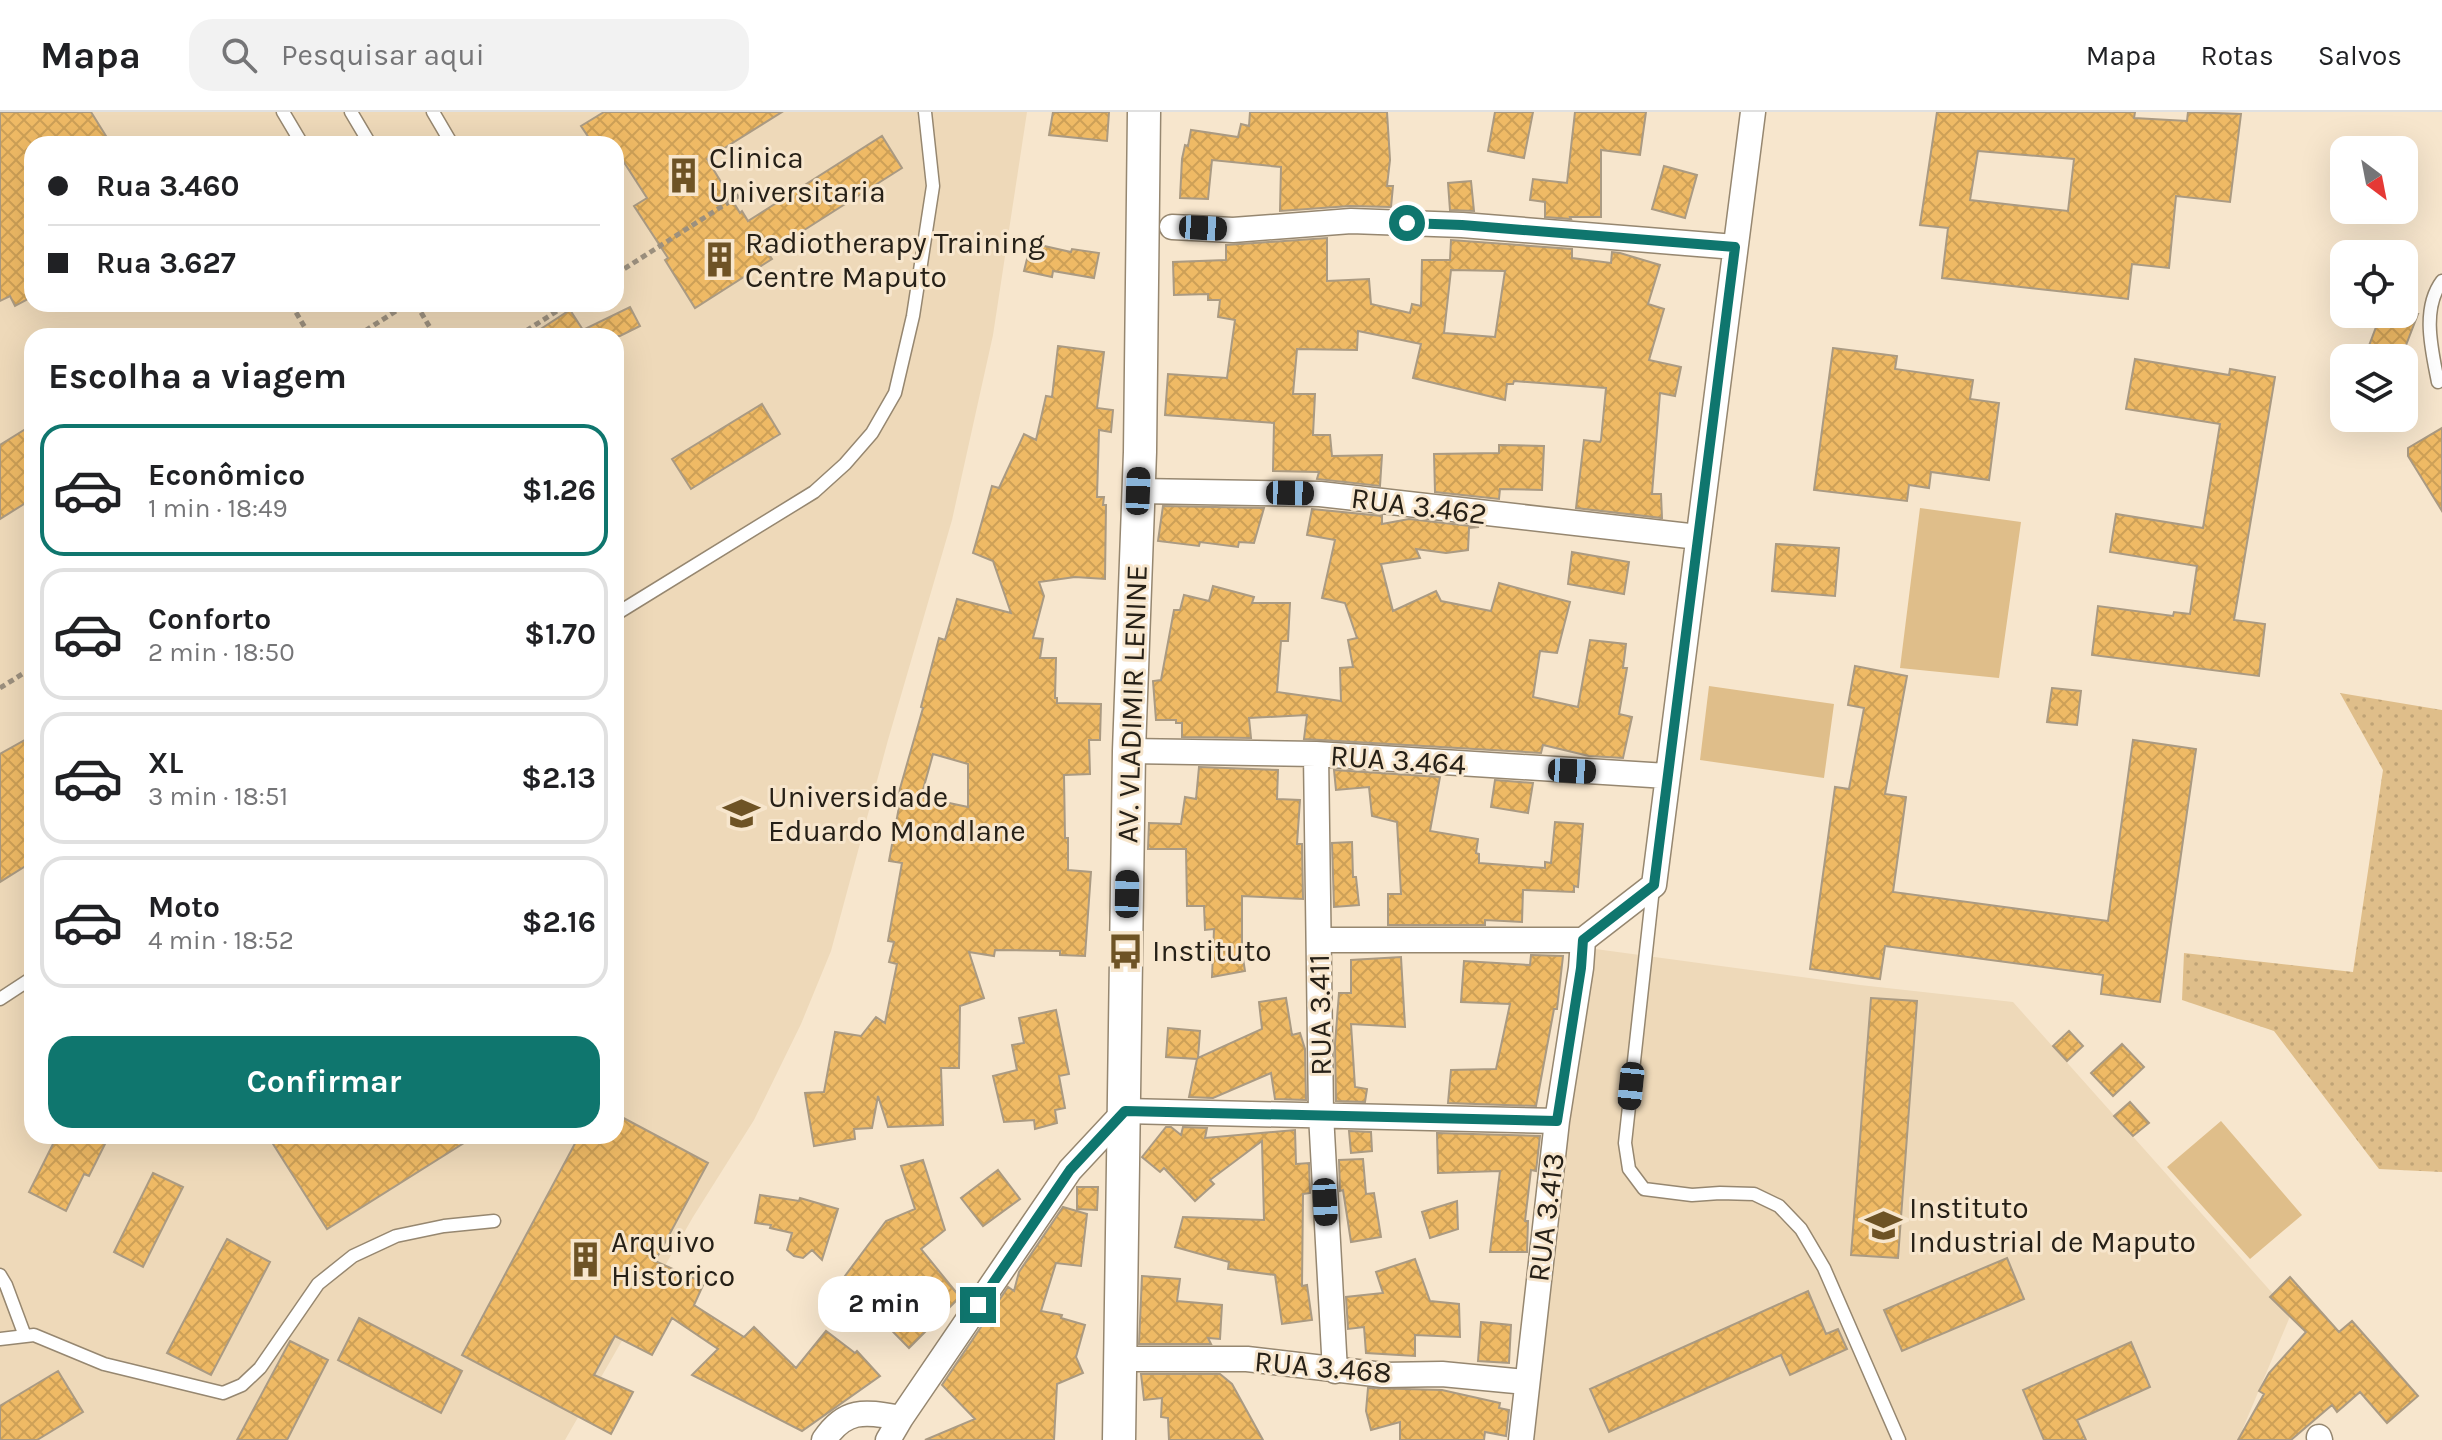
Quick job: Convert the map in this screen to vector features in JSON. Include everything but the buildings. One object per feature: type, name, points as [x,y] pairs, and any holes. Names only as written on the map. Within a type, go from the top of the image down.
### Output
[{"type":"main road","name":"AV. VLADIMIR LENINE","points":[[1119,1440],[1129,751],[1138,491],[1144,112]]},
{"type":"street","points":[[1319,940],[1583,940],[1654,885],[1753,112]]},
{"type":"street","points":[[1172,227],[1233,230],[1351,221],[1462,225],[1735,247]]},
{"type":"street","name":"RUA 3.462","points":[[1138,491],[1320,494],[1698,537]]},
{"type":"street","name":"RUA 3.464","points":[[1129,751],[1316,754],[1667,776]]},
{"type":"street","name":"RUA 3.411","points":[[1316,754],[1321,1114],[1335,1371]]},
{"type":"street","name":"RUA 3.413","points":[[1521,1440],[1557,1121],[1583,940]]},
{"type":"street","points":[[888,1440],[1070,1170],[1125,1111],[1557,1121]]},
{"type":"street","name":"RUA 3.468","points":[[1119,1359],[1247,1359],[1383,1375],[1442,1374],[1526,1382]]},
{"type":"street","points":[[824,1440],[839,1422],[851,1415],[868,1412],[901,1418]]},
{"type":"lane","points":[[283,112],[297,136]]},
{"type":"lane","points":[[351,112],[365,136]]},
{"type":"lane","points":[[433,112],[447,136]]},
{"type":"lane","points":[[624,609],[814,492],[845,464],[872,433],[895,393],[913,316],[933,186],[925,112]]},
{"type":"lane","points":[[2438,382],[2429,337],[2434,291],[2442,281]]},
{"type":"lane","points":[[1654,885],[1625,1143],[1629,1169],[1644,1189],[1692,1195],[1754,1194],[1779,1206],[1801,1229],[1824,1268],[1899,1440]]},
{"type":"lane","points":[[0,999],[24,983]]},
{"type":"lane","points":[[0,1339],[34,1335],[104,1364],[223,1393],[242,1385],[260,1368],[318,1284],[353,1256],[396,1236],[444,1226],[494,1221]]},
{"type":"lane","points":[[0,1275],[25,1336]]},
{"type":"path","points":[[624,269],[743,193]]},
{"type":"path","points":[[370,328],[394,312]]},
{"type":"path","points":[[530,328],[556,312]]},
{"type":"path","points":[[0,688],[24,673]]},
{"type":"shaded area","name":"Universidade Eduardo Mondlane","points":[[0,112],[1027,112],[993,335],[952,520],[831,951],[801,1024],[754,1120],[693,1217],[565,1440],[0,1440]]},
{"type":"shaded area","points":[[1920,508],[2021,522],[1999,678],[1900,668]]},
{"type":"shaded area","points":[[1709,686],[1834,704],[1824,778],[1700,760]]},
{"type":"shaded area","points":[[2340,693],[2442,710],[2442,1172],[2379,1169],[2274,1031],[2182,1000],[2184,953],[2353,972],[2383,770]]},
{"type":"shaded area","name":"Instituto Industrial de Maputo","points":[[1588,948],[1860,985],[2013,1002],[2291,1314],[2238,1440],[1528,1440]]},
{"type":"shaded area","points":[[2221,1121],[2302,1215],[2250,1259],[2167,1167]]},
{"type":"place","name":"Clinica Universitaria","points":[[683,175]]},
{"type":"place","name":"Radiotherapy Training Centre Maputo","points":[[719,260]]},
{"type":"place","name":"Universidade Eduardo Mondlane","points":[[742,814]]},
{"type":"place","name":"Instituto","points":[[1126,951]]},
{"type":"place","name":"Instituto Industrial de Maputo","points":[[1883,1225]]},
{"type":"place","name":"Arquivo Historico","points":[[585,1259]]},
{"type":"route","points":[[978,1305],[1070,1170],[1125,1111],[1557,1121],[1583,940],[1654,885],[1735,247],[1407,223]]}]
